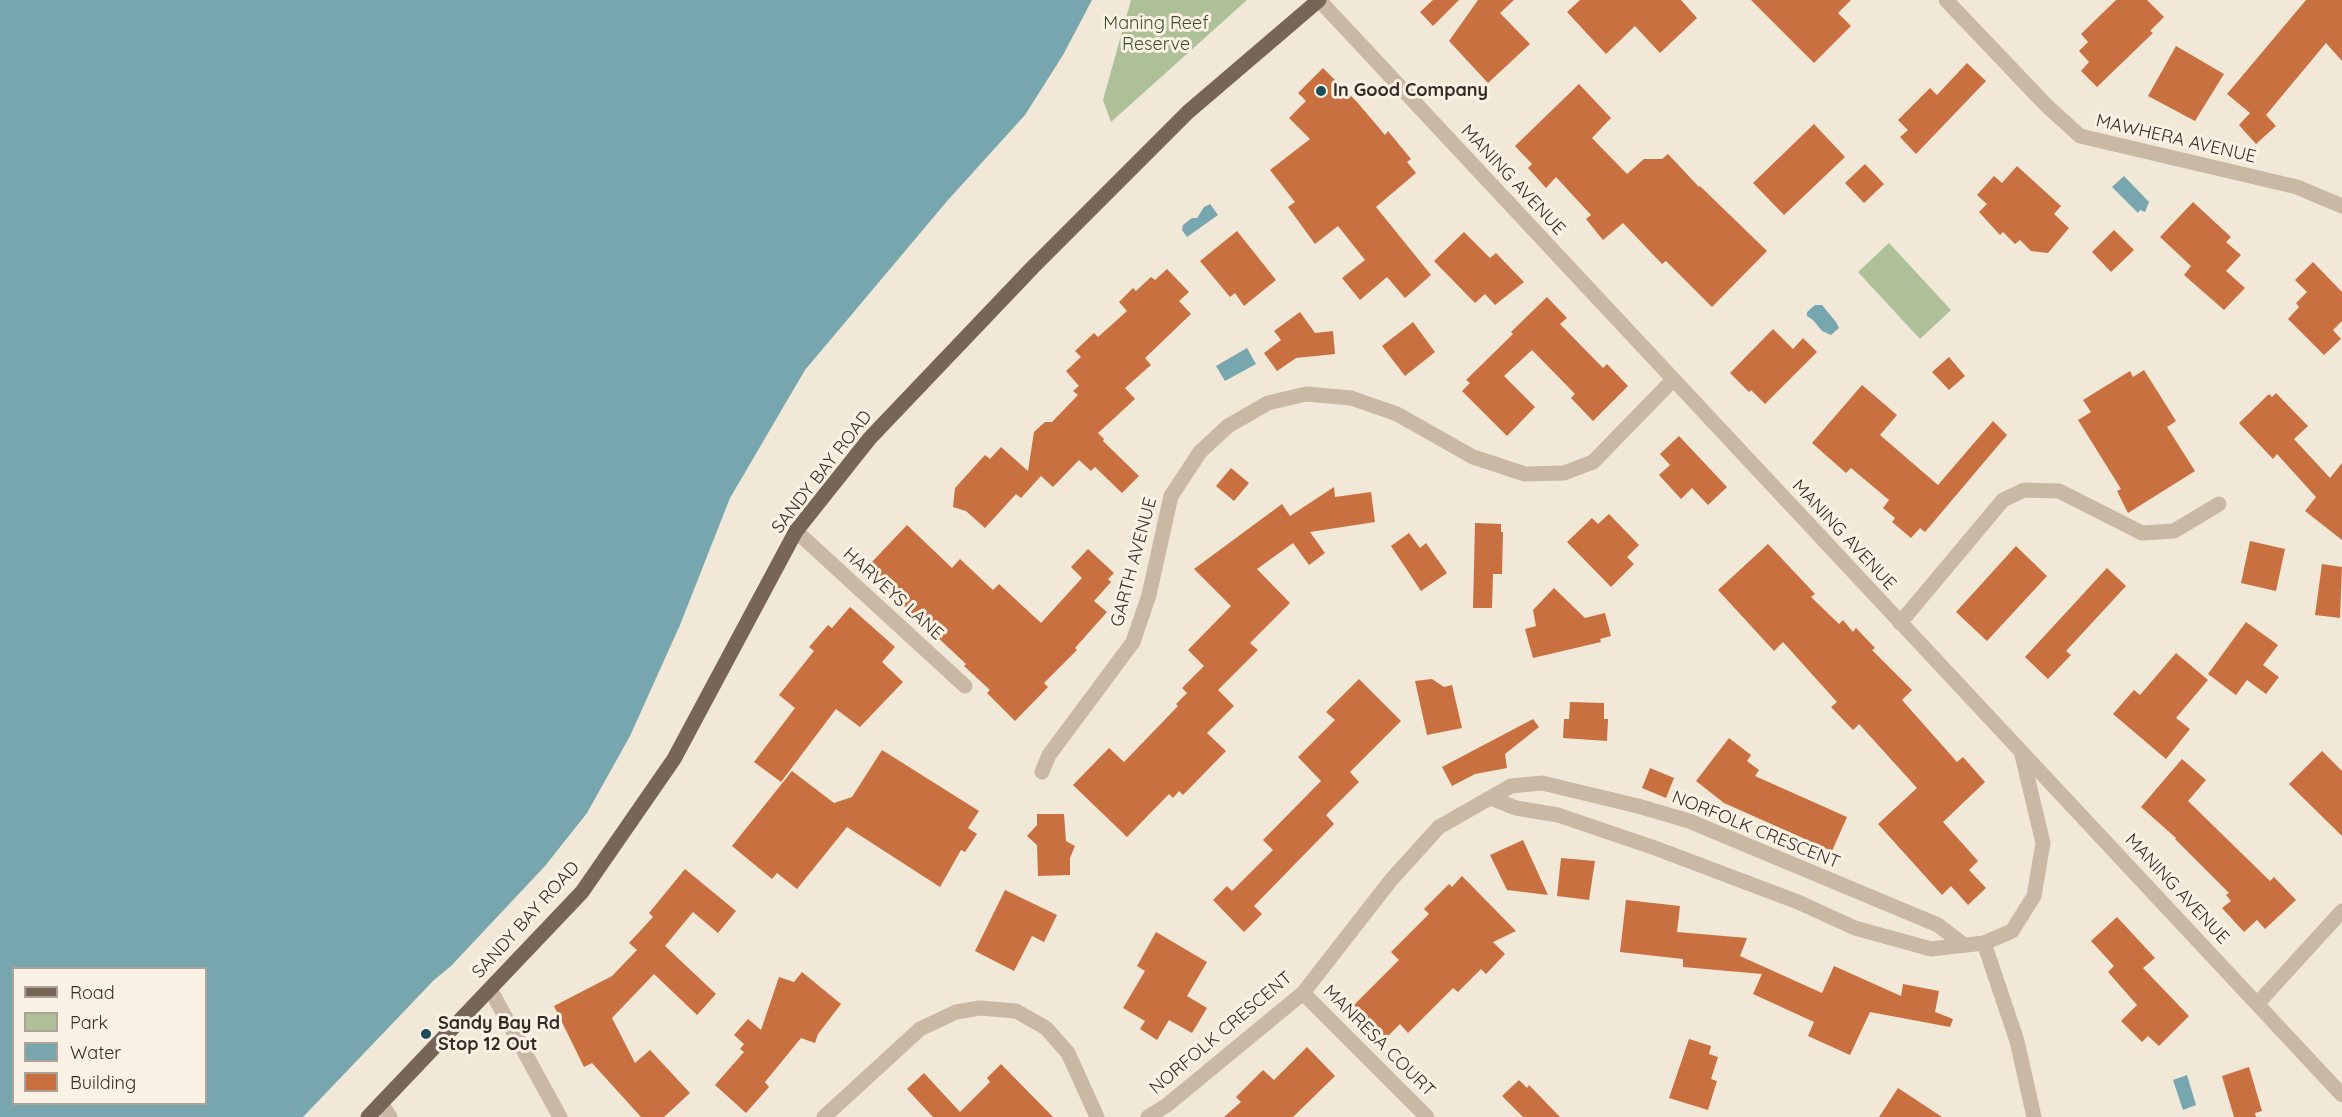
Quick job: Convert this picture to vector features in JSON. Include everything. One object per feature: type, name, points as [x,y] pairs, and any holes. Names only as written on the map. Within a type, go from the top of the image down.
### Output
[{"type":"main road","name":"SANDY BAY ROAD","points":[[368,1117],[582,892],[674,759],[796,531],[870,438],[1042,258],[1188,112],[1319,0]]},
{"type":"street","name":"MANING AVENUE","points":[[1319,0],[1672,381],[2342,1095]]},
{"type":"street","name":"MAWHERA AVENUE","points":[[1946,0],[2046,105],[2080,136],[2297,187],[2342,206]]},
{"type":"street","name":"GARTH AVENUE","points":[[1042,772],[1049,755],[1133,642],[1149,596],[1171,496],[1200,452],[1228,426],[1268,403],[1306,394],[1350,398],[1398,414],[1473,457],[1525,474],[1564,473],[1593,462],[1672,381]]},
{"type":"street","points":[[1900,623],[2003,500],[2024,490],[2059,491],[2142,533],[2174,531],[2219,504]]},
{"type":"street","name":"HARVEYS LANE","points":[[796,531],[965,686]]},
{"type":"street","points":[[1491,798],[1516,807],[1557,815],[1655,848],[1798,902],[1855,928],[1931,950],[1984,943],[2012,931],[2034,896],[2043,843],[2022,752]]},
{"type":"street","name":"NORFOLK CRESCENT","points":[[1148,1117],[1163,1108],[1303,993],[1391,880],[1439,827],[1511,786],[1542,783],[1689,821],[1938,925],[1964,945]]},
{"type":"street","points":[[2258,1003],[2342,911]]},
{"type":"street","points":[[1984,943],[2017,1041],[2034,1117]]},
{"type":"street","points":[[490,989],[560,1117]]},
{"type":"street","name":"MANRESA COURT","points":[[1303,993],[1427,1117]]},
{"type":"street","points":[[824,1117],[920,1029],[956,1012],[980,1008],[1016,1011],[1046,1028],[1068,1053],[1097,1117]]},
{"type":"street","points":[[381,1103],[390,1117]]},
{"type":"green space","name":"Maning Reef Reserve","points":[[1131,0],[1247,0],[1111,122],[1103,100]]},
{"type":"green space","points":[[1889,243],[1951,310],[1920,339],[1858,272]]},
{"type":"water","points":[[0,0],[1092,0],[1063,55],[1025,115],[948,200],[805,370],[730,498],[680,625],[630,736],[587,813],[545,866],[303,1117],[0,1117]]},
{"type":"water","points":[[2124,176],[2149,202],[2145,212],[2140,210],[2138,213],[2112,187]]},
{"type":"water","points":[[1210,204],[1218,215],[1187,237],[1182,230],[1183,225],[1192,218],[1197,218],[1204,207]]},
{"type":"water","points":[[1815,305],[1822,305],[1836,322],[1839,328],[1831,335],[1822,331],[1807,316],[1807,312]]},
{"type":"water","points":[[1247,348],[1256,364],[1225,381],[1216,366]]},
{"type":"water","points":[[2187,1075],[2196,1105],[2183,1110],[2173,1080]]},
{"type":"building","points":[[1433,0],[1459,0],[1433,26],[1420,12]]},
{"type":"building","points":[[1478,0],[1514,0],[1500,13],[1530,44],[1488,83],[1449,41]]},
{"type":"building","points":[[1580,0],[1681,0],[1697,18],[1660,53],[1635,26],[1606,54],[1567,12]]},
{"type":"building","points":[[1751,0],[1851,0],[1838,13],[1851,26],[1814,63]]},
{"type":"building","points":[[2116,0],[2147,0],[2164,17],[2150,31],[2153,33],[2097,87],[2081,71],[2089,62],[2079,51],[2088,42],[2081,34]]},
{"type":"building","points":[[2306,0],[2342,0],[2342,61],[2326,43],[2266,115],[2276,126],[2256,144],[2239,125],[2250,113],[2227,94]]},
{"type":"building","points":[[2176,46],[2224,74],[2195,121],[2148,96]]},
{"type":"building","points":[[1967,63],[1986,81],[1916,154],[1900,137],[1908,130],[1898,120],[1930,88],[1937,95]]},
{"type":"building","points":[[1323,68],[1357,102],[1385,135],[1388,131],[1411,159],[1407,162],[1416,173],[1376,207],[1431,275],[1405,298],[1387,277],[1360,300],[1342,278],[1365,260],[1338,226],[1315,244],[1288,207],[1295,202],[1270,170],[1310,139],[1289,118],[1306,101],[1298,93]]},
{"type":"building","points":[[1579,84],[1611,118],[1592,138],[1627,174],[1644,159],[1662,159],[1668,154],[1699,187],[1767,251],[1712,307],[1666,261],[1662,264],[1623,223],[1603,240],[1586,219],[1591,215],[1556,177],[1546,188],[1528,168],[1532,164],[1515,146]]},
{"type":"building","points":[[1814,124],[1845,157],[1784,215],[1753,183]]},
{"type":"building","points":[[1865,164],[1884,184],[1864,203],[1845,183]]},
{"type":"building","points":[[2017,166],[2061,206],[2054,214],[2069,228],[2048,253],[2031,251],[2020,240],[2015,244],[2003,232],[2000,235],[1979,212],[1987,204],[1977,195],[1994,176],[2002,183]]},
{"type":"building","points":[[2193,202],[2231,237],[2226,242],[2241,255],[2226,271],[2245,288],[2224,310],[2184,275],[2191,266],[2160,237]]},
{"type":"building","points":[[2114,230],[2134,250],[2111,272],[2092,252]]},
{"type":"building","points":[[1237,231],[1276,280],[1244,306],[1235,293],[1230,297],[1200,261]]},
{"type":"building","points":[[1464,232],[1490,258],[1496,253],[1524,282],[1495,305],[1485,294],[1475,303],[1434,261]]},
{"type":"building","points":[[2313,262],[2342,292],[2342,321],[2333,330],[2341,339],[2324,355],[2288,319],[2299,307],[2296,303],[2307,292],[2295,280]]},
{"type":"building","points":[[1167,269],[1189,292],[1179,301],[1191,314],[1145,358],[1151,365],[1125,388],[1135,399],[1098,433],[1104,439],[1103,441],[1139,476],[1122,493],[1095,467],[1091,471],[1079,460],[1053,487],[1041,476],[1021,498],[1016,494],[985,528],[966,511],[953,507],[955,488],[985,455],[990,459],[1001,447],[1028,471],[1034,432],[1045,422],[1052,422],[1078,395],[1073,391],[1079,386],[1066,371],[1081,357],[1075,351],[1094,333],[1098,337],[1127,311],[1119,302],[1133,288],[1136,291],[1151,277],[1155,280]]},
{"type":"building","points":[[1547,297],[1567,318],[1560,324],[1603,368],[1607,364],[1628,386],[1593,421],[1571,398],[1575,394],[1532,350],[1504,376],[1535,407],[1507,436],[1462,391],[1470,383],[1466,380]]},
{"type":"building","points":[[1300,312],[1315,333],[1333,331],[1335,354],[1296,358],[1277,371],[1264,353],[1281,340],[1274,331]]},
{"type":"building","points":[[1413,322],[1435,352],[1405,376],[1382,346]]},
{"type":"building","points":[[1773,329],[1793,349],[1803,338],[1817,352],[1765,404],[1730,373]]},
{"type":"building","points":[[1949,357],[1965,376],[1949,390],[1932,372]]},
{"type":"building","points":[[2144,370],[2176,421],[2167,427],[2195,471],[2128,513],[2117,491],[2121,489],[2078,420],[2091,412],[2083,400],[2130,371],[2133,377]]},
{"type":"building","points":[[1862,385],[1897,415],[1880,435],[1938,485],[1993,421],[2007,435],[1925,532],[1920,528],[1911,538],[1892,522],[1895,518],[1883,508],[1889,500],[1851,468],[1846,473],[1812,443]]},
{"type":"building","points":[[2276,393],[2308,426],[2294,439],[2330,478],[2342,463],[2342,540],[2305,511],[2316,497],[2277,454],[2273,459],[2239,423],[2269,394],[2272,397]]},
{"type":"building","points":[[1679,436],[1727,487],[1708,505],[1692,488],[1681,499],[1659,475],[1670,465],[1660,454]]},
{"type":"building","points":[[1231,468],[1249,483],[1234,501],[1216,486]]},
{"type":"building","points":[[1334,487],[1335,497],[1371,492],[1375,522],[1310,532],[1325,553],[1309,565],[1293,543],[1257,569],[1290,603],[1250,643],[1258,650],[1218,690],[1234,706],[1207,733],[1226,751],[1183,795],[1179,791],[1173,798],[1169,794],[1127,837],[1073,785],[1109,748],[1124,762],[1178,706],[1176,704],[1187,693],[1182,688],[1204,666],[1188,650],[1231,606],[1194,569],[1282,504],[1290,516]]},
{"type":"building","points":[[1609,514],[1639,545],[1627,557],[1634,564],[1611,587],[1567,542],[1592,518],[1598,524]]},
{"type":"building","points":[[1475,523],[1501,524],[1501,532],[1503,532],[1502,574],[1493,574],[1492,608],[1473,608]]},
{"type":"building","points":[[907,525],[952,568],[960,559],[993,590],[999,584],[1041,623],[1082,578],[1071,567],[1088,549],[1114,573],[1108,579],[1111,582],[1094,601],[1107,612],[1075,648],[1077,650],[1044,683],[1048,687],[1015,721],[987,693],[990,690],[964,666],[966,664],[873,577],[880,570],[872,562]]},
{"type":"building","points":[[1409,533],[1420,548],[1426,543],[1447,573],[1421,591],[1391,546]]},
{"type":"building","points":[[2250,541],[2285,549],[2276,591],[2241,583]]},
{"type":"building","points":[[1768,544],[1815,594],[1811,597],[1839,624],[1843,620],[1853,632],[1856,628],[1875,648],[1872,650],[1912,690],[1902,700],[1957,762],[1963,757],[1985,782],[1943,822],[1978,861],[1969,870],[1986,888],[1968,905],[1951,886],[1942,895],[1878,824],[1917,788],[1859,724],[1853,730],[1831,707],[1837,702],[1783,642],[1774,651],[1718,590]]},
{"type":"building","points":[[2016,546],[2047,576],[1987,641],[1956,612]]},
{"type":"building","points":[[2322,564],[2342,567],[2340,618],[2315,615]]},
{"type":"building","points":[[2107,568],[2126,586],[2066,651],[2071,655],[2048,679],[2025,657]]},
{"type":"building","points":[[1554,588],[1585,618],[1605,613],[1611,636],[1600,639],[1601,642],[1533,658],[1525,629],[1536,626],[1533,610]]},
{"type":"building","points":[[850,607],[895,647],[882,662],[903,682],[860,727],[836,709],[781,782],[754,762],[795,708],[779,695],[814,651],[809,647],[828,625],[832,628]]},
{"type":"building","points":[[2246,622],[2278,645],[2263,665],[2279,677],[2266,694],[2247,680],[2236,695],[2208,674]]},
{"type":"building","points":[[2176,653],[2208,680],[2176,718],[2190,729],[2166,759],[2113,714],[2134,690],[2140,695]]},
{"type":"building","points":[[1359,679],[1401,721],[1350,772],[1359,782],[1326,815],[1334,824],[1254,906],[1262,914],[1244,932],[1213,900],[1227,886],[1232,891],[1273,850],[1263,840],[1321,781],[1298,757],[1335,720],[1326,712]]},
{"type":"building","points":[[1432,679],[1444,687],[1452,685],[1462,728],[1427,735],[1415,681]]},
{"type":"building","points":[[1570,702],[1604,703],[1604,719],[1608,719],[1607,741],[1563,738],[1564,719],[1569,719]]},
{"type":"building","points":[[1533,719],[1539,727],[1505,754],[1507,768],[1475,774],[1452,786],[1442,767]]},
{"type":"building","points":[[1729,738],[1751,755],[1747,761],[1759,770],[1755,776],[1847,817],[1832,851],[1724,803],[1696,781]]},
{"type":"building","points":[[882,750],[979,811],[968,828],[977,834],[965,852],[961,850],[940,887],[847,827],[797,889],[777,873],[772,879],[732,846],[792,771],[834,803],[852,797]]},
{"type":"building","points":[[2322,751],[2342,771],[2342,836],[2289,784]]},
{"type":"building","points":[[2182,759],[2206,780],[2188,801],[2270,881],[2274,877],[2296,900],[2265,929],[2257,920],[2244,932],[2222,908],[2231,901],[2226,895],[2229,893],[2176,838],[2141,807]]},
{"type":"building","points":[[1650,768],[1674,778],[1666,798],[1642,788]]},
{"type":"building","points":[[1037,814],[1064,814],[1066,841],[1075,846],[1070,858],[1070,875],[1038,876],[1037,845],[1027,836],[1037,825]]},
{"type":"building","points":[[1523,840],[1548,895],[1507,890],[1490,855]]},
{"type":"building","points":[[1561,858],[1595,861],[1589,900],[1557,896]]},
{"type":"building","points":[[685,869],[736,911],[718,933],[693,912],[665,946],[716,994],[697,1015],[654,974],[612,1018],[635,1063],[650,1050],[690,1093],[664,1117],[641,1117],[592,1063],[584,1067],[554,1006],[612,976],[637,950],[629,943],[653,917],[649,913]]},
{"type":"building","points":[[1462,876],[1516,931],[1493,942],[1505,954],[1486,974],[1481,969],[1458,992],[1453,988],[1408,1033],[1400,1024],[1386,1038],[1354,1005],[1399,960],[1391,952],[1429,914],[1424,909],[1449,884],[1452,887]]},
{"type":"building","points":[[1005,890],[1057,915],[1044,942],[1032,936],[1014,971],[975,951]]},
{"type":"building","points":[[1626,900],[1680,906],[1677,932],[1747,938],[1740,956],[1822,993],[1834,966],[1901,996],[1903,984],[1939,991],[1935,1012],[1953,1019],[1950,1027],[1870,1012],[1850,1055],[1808,1036],[1814,1022],[1753,994],[1762,974],[1683,967],[1683,959],[1620,952]]},
{"type":"building","points":[[2117,917],[2155,958],[2143,968],[2189,1016],[2159,1046],[2148,1036],[2142,1042],[2121,1021],[2137,1005],[2108,972],[2114,966],[2091,941]]},
{"type":"building","points":[[1156,932],[1207,962],[1187,996],[1207,1008],[1192,1033],[1169,1020],[1157,1040],[1140,1029],[1145,1021],[1123,1008],[1145,971],[1137,966]]},
{"type":"building","points":[[802,972],[841,1004],[818,1034],[815,1043],[801,1038],[765,1082],[769,1087],[746,1113],[715,1085],[744,1052],[740,1049],[744,1044],[734,1035],[748,1019],[761,1030],[779,977],[794,982]]},
{"type":"building","points":[[1689,1039],[1711,1046],[1709,1054],[1718,1057],[1711,1079],[1717,1081],[1708,1110],[1669,1098]]},
{"type":"building","points":[[1307,1047],[1335,1076],[1293,1117],[1224,1117],[1241,1102],[1236,1097],[1263,1070],[1274,1080]]},
{"type":"building","points":[[1001,1064],[1053,1117],[933,1117],[907,1089],[924,1073],[960,1112],[990,1082],[987,1078]]},
{"type":"building","points":[[2249,1067],[2262,1111],[2255,1113],[2256,1117],[2234,1117],[2222,1076]]},
{"type":"building","points":[[1519,1080],[1527,1088],[1529,1085],[1560,1117],[1523,1117],[1502,1096]]},
{"type":"building","points":[[1898,1088],[1942,1117],[1879,1117]]},
{"type":"place","name":"In Good Company","points":[[1321,91]]},
{"type":"place","name":"Sandy Bay Rd Stop 12 Out","points":[[426,1034]]}]
